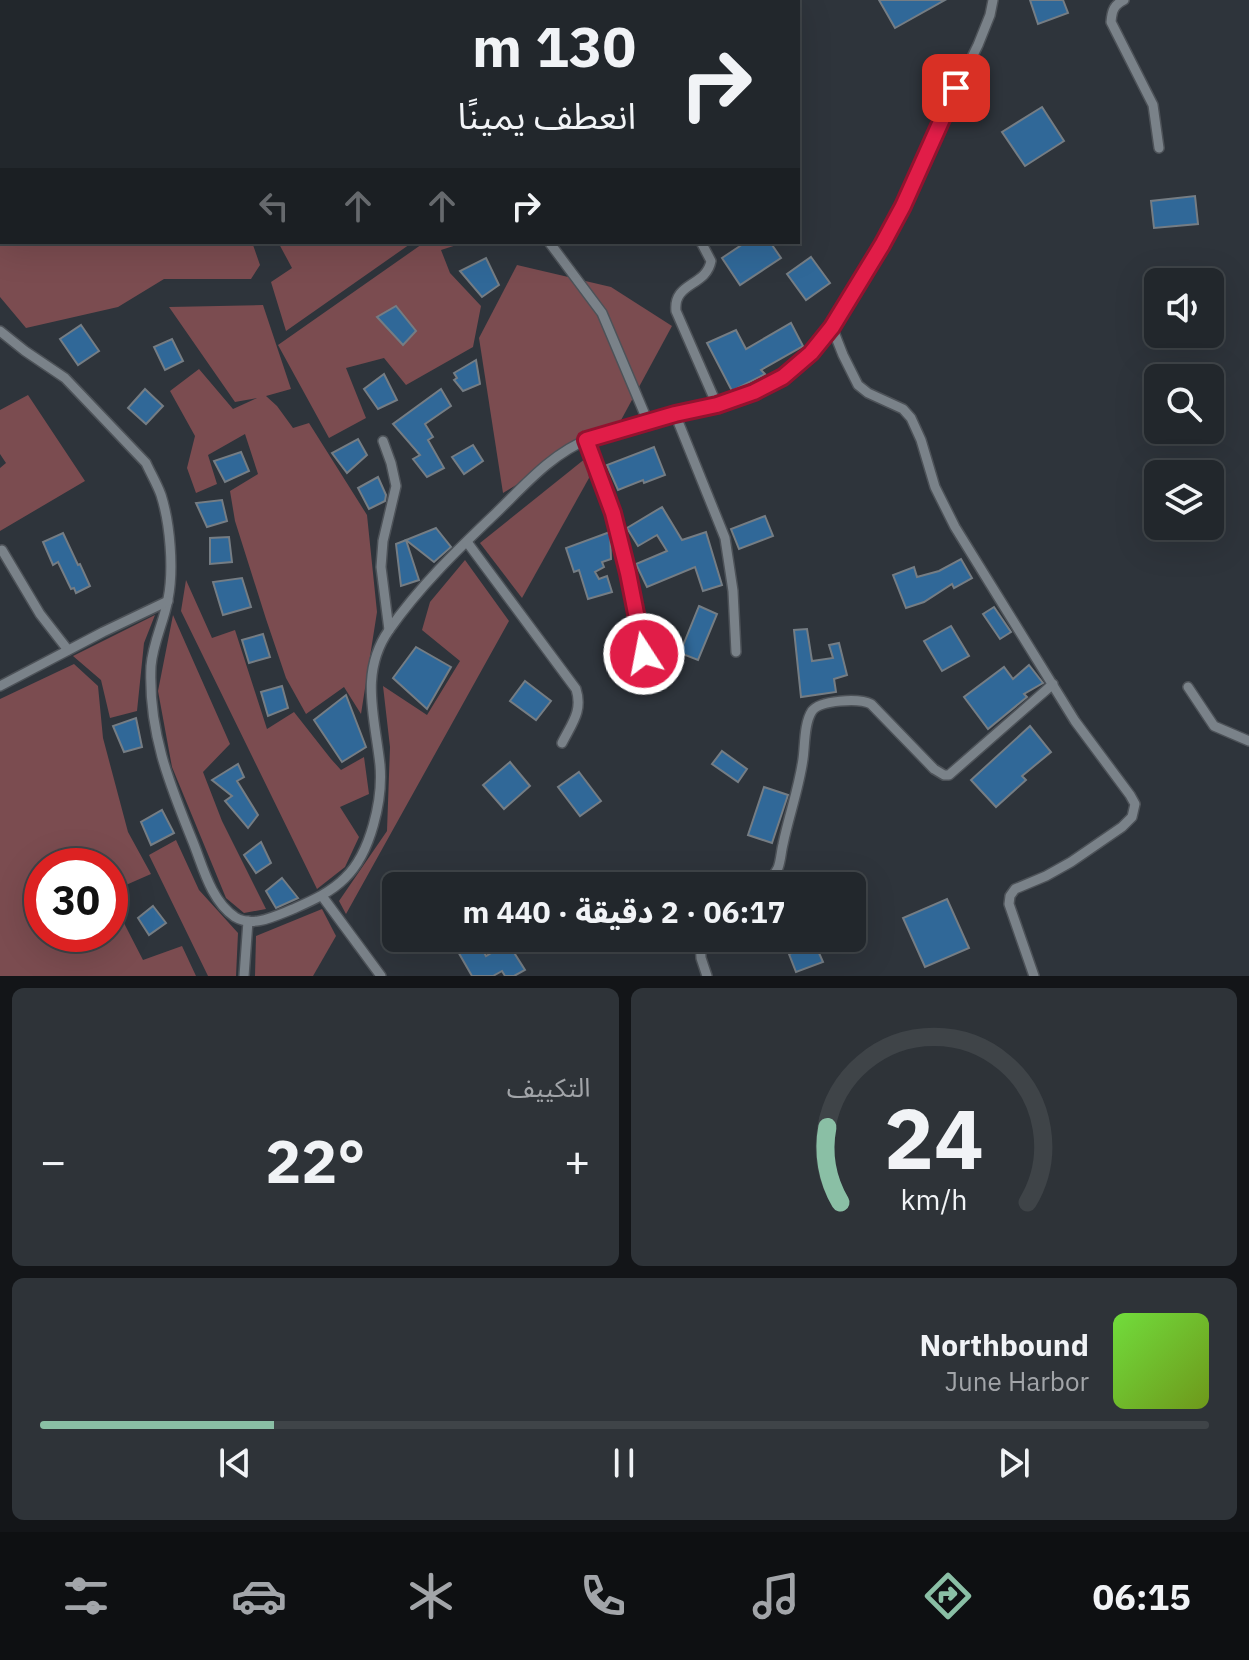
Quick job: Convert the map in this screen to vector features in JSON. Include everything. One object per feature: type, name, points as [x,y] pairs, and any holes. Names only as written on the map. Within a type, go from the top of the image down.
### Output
[{"type":"street","points":[[0,331],[65,378],[146,463],[162,497],[170,555],[168,601],[151,663],[160,757],[207,879],[220,903],[238,919],[262,921],[322,896],[344,879],[364,849],[378,804],[380,770],[371,692],[372,668],[378,648],[389,630],[431,578],[538,472],[562,454],[586,440],[754,392],[783,377],[811,353],[832,327],[903,206],[978,45],[993,0]]},
{"type":"street","points":[[1124,0],[1116,5],[1111,22],[1153,105],[1159,148]]},
{"type":"street","points":[[550,244],[602,313],[648,422]]},
{"type":"street","points":[[702,244],[711,261],[709,270],[680,292],[675,300],[676,311],[717,405]]},
{"type":"street","points":[[832,327],[858,385],[903,409],[911,418],[935,487],[955,527],[1075,721],[1135,804],[1132,817],[1122,827],[1071,862],[1015,889],[1010,896],[1009,904],[1034,976]]},
{"type":"street","points":[[675,414],[725,538],[733,591],[736,652]]},
{"type":"street","points":[[586,440],[613,513],[644,654]]},
{"type":"street","points":[[383,441],[396,486],[383,541],[381,567],[389,630]]},
{"type":"street","points":[[467,542],[576,689],[578,711],[562,743]]},
{"type":"street","points":[[2,550],[40,614],[68,650]]},
{"type":"street","points":[[0,686],[168,601]]},
{"type":"street","points":[[776,872],[800,782],[807,724],[814,708],[863,700],[871,704],[934,769],[949,775],[1053,684]]},
{"type":"street","points":[[1188,687],[1214,726],[1249,741]]},
{"type":"street","points":[[322,896],[381,976]]},
{"type":"street","points":[[244,976],[248,921]]},
{"type":"street","points":[[701,952],[707,976]]},
{"type":"shaded area","points":[[0,244],[253,244],[260,265],[251,279],[164,279],[118,307],[26,328],[0,297]]},
{"type":"shaded area","points":[[279,244],[410,244],[286,331],[271,282],[292,268]]},
{"type":"shaded area","points":[[422,244],[460,244],[441,250],[450,273],[481,306],[473,347],[406,385],[384,358],[346,368],[366,418],[329,438],[278,345]]},
{"type":"shaded area","points":[[517,265],[611,287],[672,326],[620,422],[503,493],[479,338]]},
{"type":"shaded area","points":[[263,305],[291,389],[266,396],[293,428],[309,423],[367,515],[377,612],[361,714],[344,687],[306,714],[286,678],[235,521],[230,491],[258,474],[245,434],[208,455],[217,484],[196,493],[187,468],[195,436],[170,391],[199,369],[233,409],[257,398],[235,402],[169,307]]},
{"type":"shaded area","points":[[28,395],[85,481],[0,531],[0,468],[6,463],[0,454],[0,410]]},
{"type":"shaded area","points":[[586,458],[589,478],[522,598],[480,543]]},
{"type":"shaded area","points":[[465,560],[509,621],[346,914],[339,901],[387,831],[390,747],[383,686],[427,715],[460,661],[422,630],[430,602]]},
{"type":"shaded area","points":[[186,580],[212,638],[235,630],[267,729],[294,712],[341,770],[364,757],[369,794],[340,807],[359,837],[345,867],[317,889],[181,611]]},
{"type":"shaded area","points":[[155,615],[144,643],[137,711],[110,718],[101,680],[73,656]]},
{"type":"shaded area","points":[[173,615],[230,744],[203,772],[222,821],[266,909],[244,913],[226,898],[172,767],[158,691]]},
{"type":"shaded area","points":[[74,664],[98,686],[103,738],[128,832],[151,874],[128,884],[128,848],[24,848],[24,952],[128,952],[128,931],[143,960],[182,946],[196,976],[0,976],[0,699]]},
{"type":"shaded area","points":[[176,840],[199,890],[238,933],[236,976],[208,976],[149,855]]},
{"type":"shaded area","points":[[322,909],[336,936],[313,976],[255,976],[256,936]]},
{"type":"building","points":[[879,0],[945,0],[895,28]]},
{"type":"building","points":[[1030,0],[1063,0],[1068,13],[1038,24]]},
{"type":"building","points":[[1042,107],[1064,141],[1025,166],[1002,132]]},
{"type":"building","points":[[1195,196],[1198,224],[1154,228],[1151,201]]},
{"type":"building","points":[[743,244],[771,244],[781,258],[740,285],[722,258]]},
{"type":"building","points":[[811,257],[830,283],[806,300],[787,274]]},
{"type":"building","points":[[486,258],[499,285],[482,297],[460,271]]},
{"type":"building","points":[[396,306],[416,331],[403,345],[377,317]]},
{"type":"building","points":[[791,323],[803,346],[761,370],[765,374],[732,391],[707,343],[736,330],[746,349]]},
{"type":"building","points":[[81,325],[99,351],[78,365],[60,339]]},
{"type":"building","points":[[172,339],[183,361],[165,370],[154,347]]},
{"type":"building","points":[[476,360],[480,384],[463,391],[454,380],[457,378],[454,373]]},
{"type":"building","points":[[384,374],[397,400],[378,409],[364,389]]},
{"type":"building","points":[[145,389],[163,406],[146,424],[128,408]]},
{"type":"building","points":[[441,389],[451,406],[425,424],[433,437],[428,440],[444,468],[427,477],[413,459],[420,455],[393,424]]},
{"type":"building","points":[[358,439],[367,455],[347,473],[332,453]]},
{"type":"building","points":[[473,445],[483,461],[464,474],[452,457]]},
{"type":"building","points":[[654,447],[665,475],[618,490],[607,465]]},
{"type":"building","points":[[241,452],[249,471],[225,482],[214,461]]},
{"type":"building","points":[[378,477],[386,495],[385,501],[369,509],[358,488]]},
{"type":"building","points":[[222,500],[227,521],[207,527],[196,503]]},
{"type":"building","points":[[662,507],[682,540],[706,532],[722,585],[703,591],[695,567],[647,587],[636,564],[667,551],[657,535],[638,546],[627,528]]},
{"type":"building","points":[[765,516],[773,536],[739,549],[731,529]]},
{"type":"building","points":[[436,528],[451,547],[434,562],[406,540]]},
{"type":"building","points":[[610,532],[611,559],[602,562],[604,567],[595,572],[599,579],[607,576],[612,592],[588,599],[579,570],[574,572],[566,548]]},
{"type":"building","points":[[63,533],[90,586],[76,593],[58,562],[53,565],[43,542]]},
{"type":"building","points":[[229,537],[232,562],[210,564],[210,538]]},
{"type":"building","points":[[406,540],[419,580],[401,586],[396,544]]},
{"type":"building","points":[[961,559],[972,578],[954,588],[952,584],[924,602],[906,608],[893,575],[914,567],[917,577],[939,571]]},
{"type":"building","points":[[242,578],[251,607],[223,615],[213,582]]},
{"type":"building","points":[[699,606],[717,614],[698,660],[680,653]]},
{"type":"building","points":[[994,607],[1011,632],[1000,639],[983,614]]},
{"type":"building","points":[[951,626],[969,656],[942,671],[924,641]]},
{"type":"building","points":[[807,629],[812,661],[833,658],[829,645],[839,643],[847,675],[834,679],[836,692],[801,697],[794,630]]},
{"type":"building","points":[[263,634],[270,657],[249,663],[242,640]]},
{"type":"building","points":[[416,647],[451,667],[427,709],[393,678]]},
{"type":"building","points":[[1029,665],[1043,683],[1024,694],[1027,697],[988,729],[964,697],[1004,667],[1013,679]]},
{"type":"building","points":[[525,681],[551,701],[536,720],[510,701]]},
{"type":"building","points":[[282,686],[288,708],[268,716],[261,692]]},
{"type":"building","points":[[346,695],[366,747],[342,762],[314,720]]},
{"type":"building","points":[[136,718],[142,747],[124,752],[113,726]]},
{"type":"building","points":[[1030,726],[1051,752],[1022,776],[1026,780],[996,807],[971,780]]},
{"type":"building","points":[[722,751],[747,769],[738,782],[712,764]]},
{"type":"building","points":[[510,762],[530,786],[504,809],[483,785]]},
{"type":"building","points":[[238,764],[244,777],[237,781],[258,815],[248,828],[225,801],[232,796],[212,780]]},
{"type":"building","points":[[579,772],[601,801],[580,816],[558,787]]},
{"type":"building","points":[[764,787],[788,795],[772,843],[748,835]]},
{"type":"building","points":[[162,810],[174,833],[151,845],[141,822]]},
{"type":"building","points":[[261,842],[271,863],[256,873],[244,855]]},
{"type":"building","points":[[282,878],[298,898],[276,908],[266,891]]},
{"type":"building","points":[[947,899],[969,948],[925,967],[903,918]]},
{"type":"building","points":[[153,906],[166,923],[149,935],[138,918]]},
{"type":"building","points":[[458,952],[484,952],[486,956],[493,952],[514,952],[525,970],[514,976],[505,976],[502,971],[493,976],[472,976]]},
{"type":"building","points":[[819,952],[823,962],[796,972],[789,954]]},
{"type":"route","points":[[644,654],[613,513],[586,440],[754,392],[783,377],[811,353],[832,327],[882,245],[956,88]]}]
